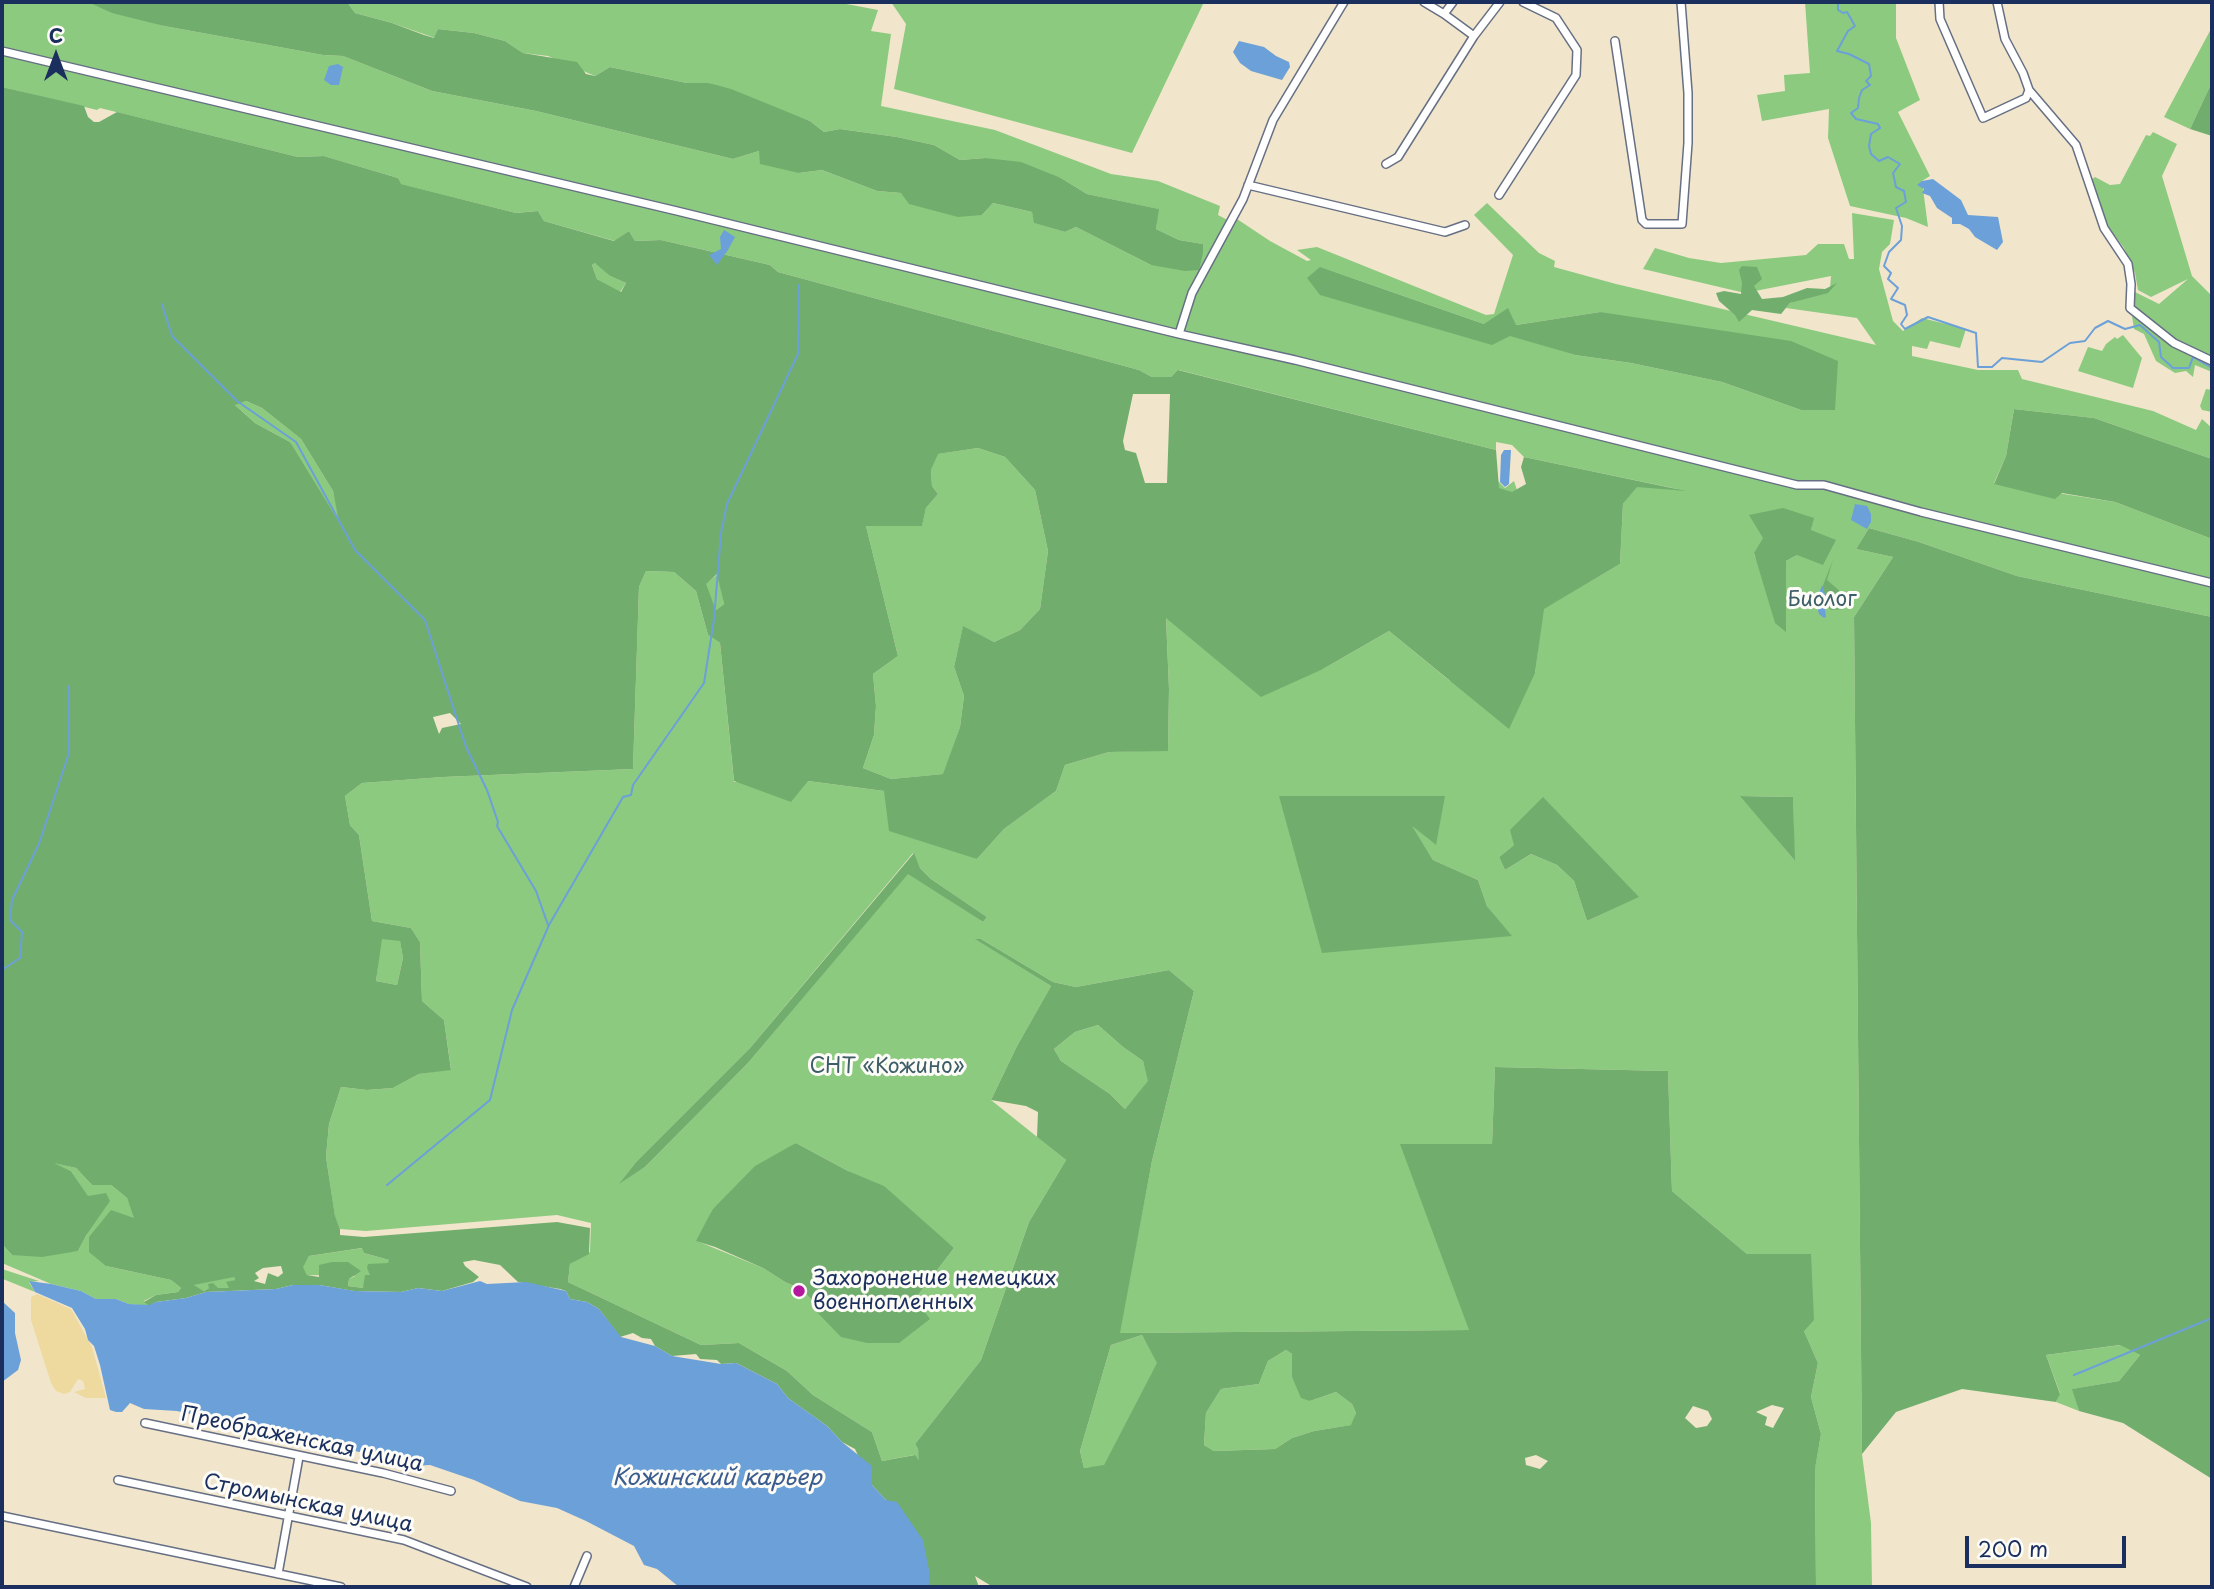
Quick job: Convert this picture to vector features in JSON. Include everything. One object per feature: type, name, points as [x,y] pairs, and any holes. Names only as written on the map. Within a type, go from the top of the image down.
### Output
[{"type":"street","points":[[1180,334],[1192,292],[1236,214],[1273,120],[1343,2]]},
{"type":"street","points":[[1424,2],[1474,36]]},
{"type":"street","points":[[1444,14],[1453,2]]},
{"type":"street","points":[[1386,164],[1398,157],[1474,36],[1500,2]]},
{"type":"street","points":[[1499,195],[1576,75],[1577,50],[1556,19],[1522,2]]},
{"type":"street","points":[[1615,41],[1642,220],[1646,224],[1682,224],[1688,143],[1688,93],[1681,2]]},
{"type":"street","points":[[1939,2],[1940,19],[1983,118],[2026,98],[2029,90]]},
{"type":"street","points":[[1997,2],[2005,39],[2029,90],[2076,145],[2104,228],[2129,264],[2130,308],[2174,343],[2212,361]]},
{"type":"street","points":[[2,51],[1322,366],[1797,485],[1824,485],[1920,512],[2212,583]]},
{"type":"street","points":[[1248,185],[1446,232],[1465,226]]},
{"type":"street","name":"Преображенская улица","points":[[145,1423],[383,1473],[451,1492]]},
{"type":"street","points":[[278,1574],[299,1457]]},
{"type":"street","name":"Стромынская улица","points":[[118,1480],[404,1540],[527,1587]]},
{"type":"street","points":[[2,1516],[341,1587]]},
{"type":"street","points":[[575,1587],[587,1556]]},
{"type":"green space","points":[[2,2],[88,2],[164,26],[323,55],[343,56],[432,91],[536,111],[733,159],[759,151],[799,173],[822,170],[877,191],[901,193],[982,215],[993,203],[1032,212],[1035,223],[1065,232],[1076,227],[1151,265],[1203,244],[1179,240],[1156,229],[1158,209],[1087,194],[1061,178],[985,158],[960,160],[934,145],[897,137],[840,129],[824,132],[810,121],[709,83],[687,83],[610,67],[595,76],[548,56],[523,53],[505,41],[474,33],[438,29],[435,38],[355,13],[347,2],[836,2],[878,10],[871,31],[891,34],[881,106],[995,130],[1111,174],[1158,181],[1220,206],[1218,215],[1235,224],[1237,219],[1307,261],[1311,260],[1297,250],[1317,247],[1486,315],[1494,314],[1513,255],[1474,215],[1487,203],[1539,253],[1555,261],[1554,267],[1876,345],[1857,318],[1786,308],[1790,303],[1830,289],[1831,276],[1745,293],[1643,269],[1655,248],[1689,258],[1721,263],[1806,255],[1818,244],[1844,244],[1849,259],[1854,259],[1852,213],[1894,220],[1890,244],[1882,252],[1879,269],[1893,321],[1903,331],[1922,318],[1966,329],[1960,348],[1930,341],[1927,349],[1912,346],[1912,356],[1978,370],[2018,370],[2022,379],[2153,411],[2196,430],[2202,419],[2212,428],[2212,459],[2094,418],[2014,409],[2006,456],[1994,483],[2115,502],[2212,539],[2212,617],[2017,576],[1919,542],[1869,528],[1856,549],[1893,557],[1854,617],[1862,1454],[1871,1523],[1872,1587],[1816,1587],[1815,1468],[1821,1434],[1811,1397],[1818,1363],[1804,1331],[1747,1254],[1672,1191],[1668,1071],[1495,1067],[1492,1144],[1470,1330],[1119,1333],[1152,1161],[1194,991],[1169,970],[1076,987],[1053,982],[981,939],[976,939],[1051,986],[1017,1046],[991,1100],[1066,1160],[1029,1222],[981,1360],[915,1444],[920,1461],[914,1455],[882,1461],[872,1432],[813,1395],[787,1371],[739,1343],[701,1345],[568,1282],[570,1264],[590,1252],[591,1223],[557,1215],[366,1231],[340,1229],[335,1217],[326,1157],[329,1124],[341,1087],[367,1090],[393,1088],[419,1074],[451,1069],[444,1020],[422,1001],[420,942],[411,928],[372,921],[359,835],[350,825],[345,796],[362,783],[633,769],[639,587],[646,571],[674,572],[696,591],[708,635],[720,643],[734,782],[808,781],[884,791],[977,859],[1004,829],[1056,791],[1065,765],[1109,752],[1168,750],[1166,617],[1323,669],[1389,631],[1450,681],[1495,478],[1505,488],[1514,481],[1517,490],[1535,673],[1543,609],[1620,564],[1623,504],[1637,486],[1677,489],[1524,457],[1512,445],[1496,442],[1496,450],[1179,370],[1171,377],[1152,377],[1139,370],[778,272],[770,265],[661,240],[635,241],[629,231],[615,241],[544,221],[538,211],[516,213],[400,184],[398,178],[324,156],[298,157],[100,108],[97,110],[2,87]],"holes":[[[1320,267],[1484,324],[1516,325],[1600,312],[1835,410],[1801,410],[1722,382],[1631,363],[1575,355],[1510,335]],[[1813,519],[1811,530],[1797,555],[1786,561],[1786,631],[1754,554],[1763,539]],[[1279,796],[1444,796],[1435,844],[1410,824],[1433,860],[1478,880],[1487,906],[1511,936]],[[1741,796],[1793,797],[1794,860]],[[1514,845],[1638,897],[1587,921],[1574,881],[1557,865],[1531,854],[1505,870],[1499,857]],[[913,853],[920,868],[931,879],[987,917],[983,922],[908,873],[748,1063],[645,1167],[621,1182],[636,1162],[750,1048]],[[796,1143],[848,1171],[954,1248],[915,1299],[811,1299],[801,1289],[763,1268],[697,1241],[712,1210]]]},
{"type":"green space","points":[[88,2],[347,2],[355,13],[424,35],[434,38],[438,29],[474,33],[505,41],[523,53],[577,62],[586,74],[595,76],[610,67],[687,83],[709,83],[731,89],[810,121],[824,132],[840,129],[897,137],[934,145],[960,160],[985,158],[1021,162],[1061,178],[1087,194],[1159,209],[1156,229],[1179,240],[1203,244],[1203,253],[1199,270],[1185,271],[1151,265],[1076,227],[1065,232],[1034,223],[1032,212],[993,203],[982,215],[958,217],[909,204],[901,193],[877,191],[822,170],[799,173],[760,164],[759,151],[733,159],[536,111],[432,91],[343,56],[323,55],[164,26],[112,13]]},
{"type":"green space","points":[[891,2],[1204,2],[1132,153],[894,89],[906,24]]},
{"type":"green space","points":[[1805,2],[1896,2],[1896,38],[1920,100],[1898,112],[1930,176],[1922,181],[1928,227],[1906,218],[1850,206],[1828,138],[1829,109],[1762,121],[1757,95],[1785,91],[1784,75],[1810,73]]},
{"type":"green space","points":[[2212,27],[2212,82],[2190,129],[2164,117]]},
{"type":"green space","points":[[2212,82],[2212,136],[2190,129]]},
{"type":"green space","points":[[2,87],[84,106],[88,117],[94,122],[117,112],[298,157],[324,156],[398,178],[401,184],[516,213],[538,211],[544,221],[614,241],[629,231],[635,241],[661,240],[770,265],[778,272],[1139,370],[1152,377],[1171,377],[1178,370],[1496,450],[1499,488],[1512,492],[1526,484],[1521,467],[1524,457],[1686,491],[1637,487],[1623,504],[1620,564],[1544,609],[1535,673],[1509,729],[1389,631],[1323,669],[1261,697],[1166,618],[1168,751],[1109,752],[1065,765],[1056,791],[1004,829],[977,859],[889,831],[884,791],[808,781],[791,802],[734,781],[720,643],[708,635],[696,591],[674,572],[646,571],[639,587],[633,769],[362,783],[345,796],[350,825],[359,835],[372,921],[411,928],[420,942],[422,1001],[444,1020],[451,1070],[419,1074],[393,1088],[367,1090],[341,1087],[329,1124],[326,1157],[340,1235],[364,1237],[557,1222],[590,1228],[589,1254],[570,1264],[568,1282],[701,1345],[739,1343],[787,1371],[813,1395],[872,1432],[882,1461],[915,1455],[919,1460],[915,1444],[981,1360],[1029,1222],[1066,1160],[1037,1137],[1038,1112],[1026,1106],[991,1100],[1017,1046],[1051,986],[975,939],[981,939],[1053,982],[1076,987],[1169,970],[1194,991],[1152,1161],[1120,1333],[1469,1330],[1400,1144],[1492,1144],[1495,1067],[1668,1071],[1672,1191],[1747,1254],[1811,1254],[1814,1320],[1804,1331],[1818,1363],[1811,1397],[1821,1434],[1815,1469],[1816,1587],[993,1587],[975,1576],[979,1587],[929,1587],[929,1570],[886,1500],[872,1485],[855,1449],[842,1442],[827,1426],[788,1398],[777,1384],[736,1363],[721,1364],[717,1360],[700,1359],[696,1354],[672,1356],[655,1346],[651,1339],[633,1333],[620,1337],[599,1309],[587,1302],[570,1299],[566,1291],[560,1289],[518,1282],[500,1265],[474,1260],[463,1262],[479,1277],[473,1282],[442,1291],[418,1288],[401,1292],[354,1291],[319,1285],[293,1285],[276,1289],[206,1292],[156,1302],[149,1306],[144,1302],[156,1295],[178,1292],[181,1288],[171,1280],[106,1266],[89,1252],[89,1237],[111,1210],[134,1218],[127,1198],[111,1185],[92,1185],[76,1168],[54,1163],[71,1171],[88,1196],[106,1193],[110,1201],[78,1251],[42,1257],[12,1255],[2,1244]],"holes":[[[595,263],[610,276],[626,283],[621,292],[597,279],[592,265]],[[1133,394],[1170,394],[1167,483],[1145,483],[1136,453],[1125,450],[1123,441]],[[246,401],[262,408],[301,439],[333,491],[339,522],[290,442],[255,423],[235,405]],[[978,448],[1005,457],[1035,490],[1048,551],[1040,609],[1020,630],[994,642],[963,626],[954,667],[964,696],[960,727],[943,774],[891,779],[863,768],[874,735],[876,706],[873,674],[898,656],[866,526],[922,526],[926,508],[938,494],[932,486],[931,470],[938,454]],[[717,574],[724,604],[716,610],[706,584]],[[450,713],[461,724],[442,728],[439,734],[433,717]],[[382,939],[400,941],[403,958],[397,985],[376,981]],[[1098,1025],[1143,1061],[1148,1081],[1125,1109],[1110,1094],[1061,1061],[1054,1049],[1075,1032]],[[362,1248],[364,1253],[389,1260],[388,1263],[368,1264],[370,1275],[365,1275],[363,1288],[348,1286],[349,1279],[361,1271],[348,1262],[319,1265],[319,1277],[307,1275],[303,1267],[309,1256]],[[281,1266],[283,1273],[278,1277],[268,1273],[265,1284],[254,1281],[259,1278],[255,1273],[263,1268]],[[234,1277],[235,1280],[226,1282],[229,1288],[218,1288],[213,1283],[208,1284],[209,1288],[204,1291],[194,1285]],[[1142,1335],[1157,1363],[1104,1465],[1084,1468],[1080,1451],[1111,1345]],[[1286,1350],[1292,1354],[1292,1377],[1301,1398],[1310,1401],[1336,1392],[1352,1404],[1356,1413],[1351,1425],[1314,1431],[1292,1438],[1275,1449],[1214,1451],[1204,1445],[1206,1413],[1221,1389],[1259,1384],[1268,1361]],[[1772,1405],[1784,1408],[1773,1428],[1765,1425],[1767,1417],[1756,1412]],[[1693,1406],[1708,1411],[1712,1419],[1707,1426],[1696,1428],[1685,1418]],[[1536,1455],[1548,1461],[1540,1469],[1526,1465],[1525,1458]]]},
{"type":"green space","points":[[2153,132],[2177,144],[2162,176],[2192,276],[2212,296],[2212,358],[2167,337],[2155,323],[2133,307],[2135,292],[2159,304],[2188,279],[2151,297],[2138,290],[2135,273],[2124,248],[2109,228],[2091,180],[2095,177],[2110,185],[2120,184],[2146,135],[2150,136]]},
{"type":"green space","points":[[595,263],[610,276],[626,283],[620,292],[597,279],[592,265]]},
{"type":"green space","points":[[1742,266],[1757,267],[1762,279],[1754,286],[1762,299],[1783,297],[1807,288],[1825,289],[1837,283],[1828,293],[1790,303],[1781,314],[1752,310],[1739,322],[1719,301],[1716,293],[1724,291],[1741,294],[1739,270]]},
{"type":"green space","points":[[1320,267],[1484,324],[1508,308],[1516,325],[1600,312],[1791,341],[1838,361],[1835,410],[1801,410],[1722,382],[1631,363],[1575,355],[1510,336],[1492,345],[1320,295],[1307,278]]},
{"type":"green space","points":[[2132,316],[2212,364],[2212,372],[2195,365],[2193,377],[2186,371],[2175,373],[2156,361],[2144,334],[2134,329]]},
{"type":"green space","points":[[2123,335],[2142,358],[2133,388],[2078,371],[2088,347],[2102,351],[2115,337],[2117,339]]},
{"type":"green space","points":[[2206,389],[2212,390],[2212,412],[2202,410],[2200,406]]},
{"type":"green space","points":[[246,401],[262,408],[301,439],[333,491],[339,517],[351,520],[343,552],[290,442],[255,423],[234,404]]},
{"type":"green space","points":[[2014,409],[2094,418],[2212,459],[2212,539],[2115,502],[2062,493],[2055,499],[1994,484],[2006,456]]},
{"type":"green space","points":[[978,448],[1005,457],[1035,490],[1048,551],[1040,609],[1020,630],[994,642],[963,627],[954,667],[964,696],[960,727],[944,774],[891,779],[863,768],[874,735],[876,706],[873,674],[898,656],[866,526],[922,525],[926,508],[938,494],[932,486],[931,470],[937,454]]},
{"type":"green space","points":[[1783,508],[1814,518],[1811,530],[1836,540],[1823,565],[1797,555],[1786,561],[1786,632],[1775,623],[1754,553],[1763,538],[1749,515]]},
{"type":"green space","points":[[1869,528],[1919,542],[2017,576],[2212,617],[2212,1479],[2123,1423],[2079,1411],[2072,1389],[2119,1381],[2140,1355],[2120,1345],[2046,1355],[2060,1394],[2056,1402],[1962,1389],[1896,1412],[1862,1454],[1854,617],[1893,557],[1856,549]]},
{"type":"green space","name":"Биолог","points":[[1833,560],[1827,580],[1841,592],[1857,598],[1847,598],[1845,609],[1831,610],[1818,598]]},
{"type":"green space","points":[[718,574],[724,604],[716,610],[705,584]]},
{"type":"green space","points":[[1279,796],[1445,796],[1436,845],[1412,826],[1433,860],[1478,880],[1487,906],[1512,936],[1322,953]]},
{"type":"green space","points":[[1740,796],[1793,797],[1795,861]]},
{"type":"green space","points":[[1543,797],[1639,897],[1587,921],[1574,881],[1557,865],[1531,854],[1505,870],[1499,857],[1514,845],[1510,830]]},
{"type":"green space","points":[[914,853],[920,868],[931,879],[987,917],[983,922],[908,874],[748,1063],[645,1167],[619,1184],[636,1162],[750,1048]]},
{"type":"green space","points":[[381,938],[400,940],[403,958],[397,985],[376,981]]},
{"type":"green space","points":[[1098,1025],[1143,1061],[1149,1081],[1125,1109],[1110,1094],[1061,1061],[1054,1049],[1075,1032]]},
{"type":"green space","points":[[796,1143],[848,1171],[884,1186],[954,1248],[915,1299],[930,1319],[899,1343],[867,1343],[841,1337],[813,1308],[811,1299],[801,1289],[763,1268],[696,1241],[712,1210],[755,1166]]},
{"type":"green space","points":[[48,1161],[76,1168],[92,1185],[111,1185],[127,1198],[135,1218],[106,1266],[171,1280],[181,1288],[178,1292],[156,1295],[144,1301],[149,1306],[129,1304],[116,1299],[96,1299],[81,1291],[51,1284],[2,1263],[2,1244],[12,1255],[78,1251],[87,1234],[88,1197],[71,1171]]},
{"type":"green space","points":[[363,1248],[364,1253],[389,1260],[389,1263],[371,1275],[363,1288],[348,1286],[349,1279],[355,1276],[307,1275],[302,1267],[309,1256]]},
{"type":"green space","points":[[2,1269],[39,1281],[29,1282],[35,1292],[3,1279]]},
{"type":"green space","points":[[234,1276],[235,1280],[230,1282],[230,1288],[209,1288],[204,1291],[193,1285]]},
{"type":"green space","points":[[1142,1335],[1158,1363],[1104,1466],[1084,1468],[1080,1451],[1111,1345]]},
{"type":"green space","points":[[2121,1345],[2140,1355],[2119,1381],[2073,1389],[2079,1411],[2056,1402],[2060,1393],[2046,1355]]},
{"type":"green space","points":[[1286,1350],[1292,1354],[1292,1377],[1310,1401],[1336,1392],[1352,1404],[1356,1413],[1352,1425],[1314,1431],[1292,1438],[1275,1449],[1214,1451],[1204,1445],[1206,1413],[1221,1389],[1259,1384],[1268,1361]]},
{"type":"sand","points":[[37,1294],[71,1309],[92,1347],[106,1398],[86,1398],[74,1392],[85,1389],[83,1381],[78,1379],[70,1392],[64,1394],[56,1391],[31,1320],[31,1297]]},
{"type":"water","points":[[1239,41],[1264,47],[1289,62],[1290,67],[1282,80],[1251,71],[1240,63],[1233,52]]},
{"type":"water","points":[[338,64],[343,67],[339,85],[331,85],[324,80],[329,66]]},
{"type":"water","points":[[1933,179],[1961,200],[1968,215],[1998,217],[2003,242],[1997,250],[1975,237],[1969,229],[1960,224],[1952,224],[1952,218],[1937,208],[1930,196],[1922,193],[1924,189],[1917,185]]},
{"type":"water","points":[[724,230],[735,237],[717,265],[709,255],[721,249],[720,237]]},
{"type":"water","points":[[1504,450],[1511,450],[1509,484],[1505,487],[1500,482],[1501,455]]},
{"type":"water","points":[[1855,504],[1867,506],[1871,514],[1867,529],[1851,520]]},
{"type":"water","points":[[1822,585],[1828,604],[1824,618],[1819,614],[1816,602]]},
{"type":"water","name":"Кожинский карьер","points":[[29,1281],[81,1291],[96,1299],[116,1299],[129,1304],[149,1305],[206,1292],[276,1289],[293,1285],[401,1292],[418,1288],[442,1291],[480,1281],[487,1284],[526,1282],[566,1291],[570,1299],[587,1302],[599,1309],[621,1337],[655,1346],[672,1356],[721,1364],[736,1363],[777,1384],[788,1398],[827,1426],[872,1466],[872,1485],[886,1500],[897,1502],[923,1540],[929,1570],[929,1587],[679,1587],[657,1569],[644,1565],[634,1546],[586,1521],[557,1508],[520,1501],[474,1480],[430,1465],[412,1466],[394,1455],[348,1450],[281,1430],[242,1426],[177,1411],[144,1409],[130,1403],[122,1412],[110,1410],[94,1346],[88,1340],[85,1329],[72,1308],[35,1292]]},
{"type":"water","points":[[2,1301],[15,1313],[15,1333],[21,1360],[18,1370],[2,1382]]},
{"type":"waterway","points":[[1838,2],[1838,10],[1847,12],[1855,26],[1848,31],[1837,51],[1869,64],[1871,76],[1866,81],[1870,85],[1862,90],[1858,108],[1851,113],[1856,119],[1878,124],[1880,128],[1871,134],[1871,154],[1879,161],[1888,157],[1900,164],[1893,173],[1896,187],[1904,191],[1906,202],[1896,208],[1902,226],[1901,240],[1889,252],[1884,266],[1891,273],[1888,279],[1898,288],[1891,299],[1905,305],[1907,315],[1901,324],[1905,329],[1928,317],[1976,333],[1978,367],[1992,367],[2002,358],[2042,362],[2070,343],[2085,341],[2095,328],[2108,321],[2125,329],[2140,325],[2159,342],[2161,357],[2173,368],[2189,368],[2193,357],[2212,368]]},
{"type":"waterway","points":[[387,1185],[490,1100],[512,1010],[549,925],[623,797],[631,795],[633,785],[704,683],[714,619],[721,533],[727,504],[798,354],[799,285]]},
{"type":"waterway","points":[[162,304],[172,336],[237,401],[296,442],[355,550],[425,620],[466,747],[487,790],[497,826],[536,891],[548,925]]},
{"type":"waterway","points":[[2,970],[20,958],[22,932],[10,920],[12,900],[39,844],[69,753],[69,686]]},
{"type":"waterway","points":[[2074,1375],[2212,1318]]},
{"type":"place","name":"Захоронение немецких военнопленных","points":[[799,1291]]},
{"type":"park label","name":"СНТ «Кожино»","points":[[887,1067]]}]
